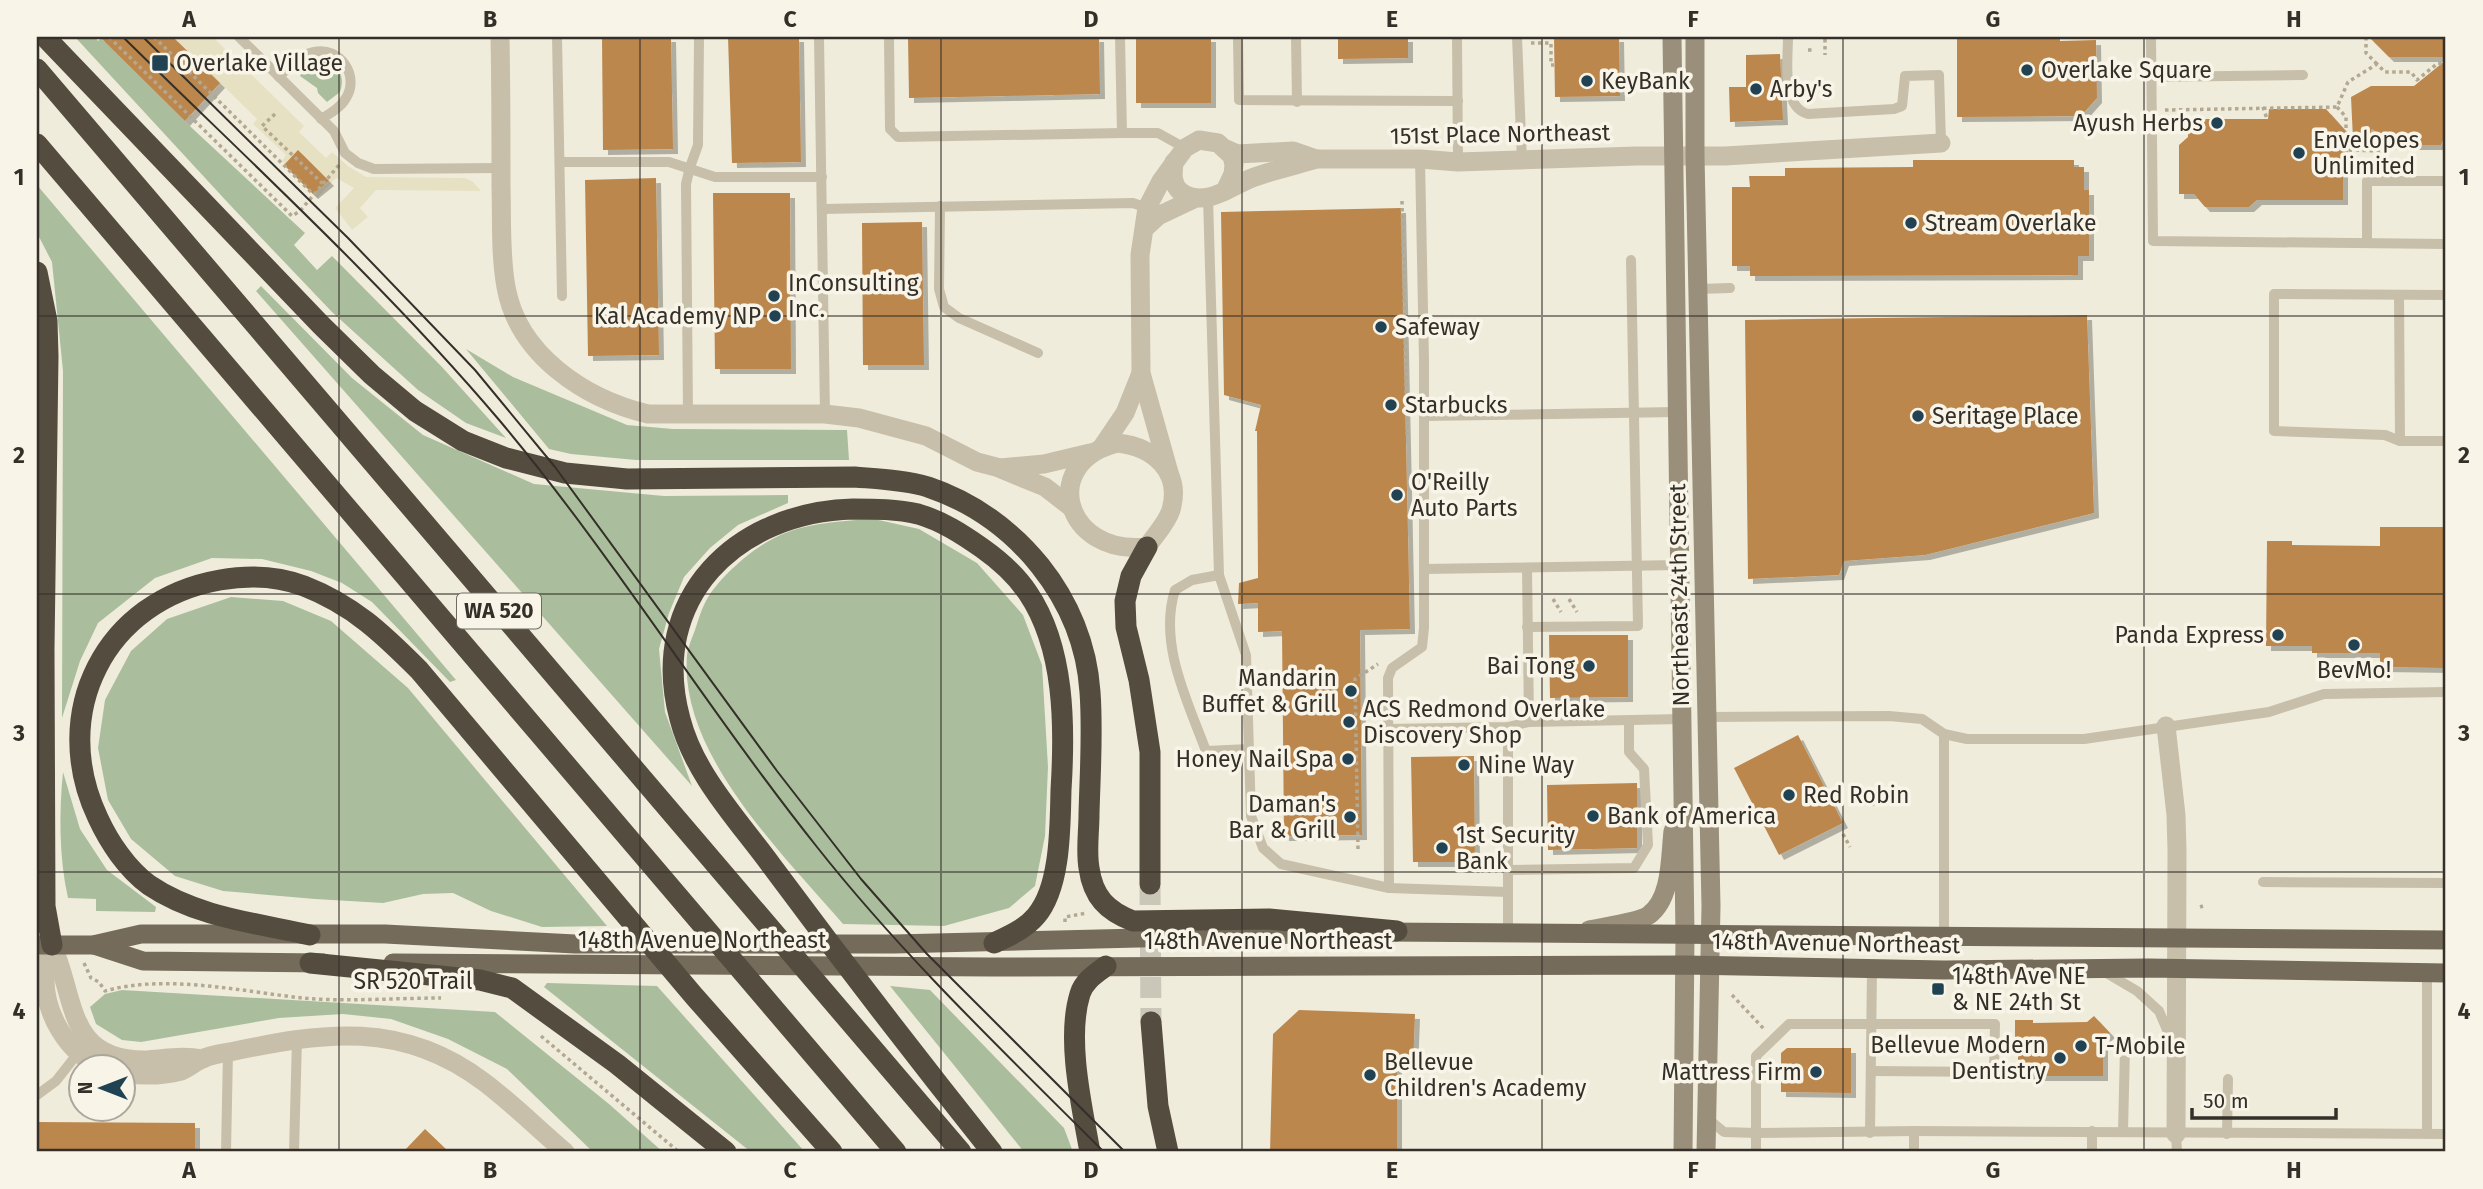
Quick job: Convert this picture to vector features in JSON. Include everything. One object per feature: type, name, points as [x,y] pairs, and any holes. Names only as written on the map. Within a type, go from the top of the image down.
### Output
[{"type":"highway","points":[[45,37],[372,375],[415,411],[463,441],[506,458],[565,474],[627,480],[841,477],[887,479],[925,486],[947,494],[987,517],[1038,563],[1066,603],[1079,633],[1090,691],[1089,869],[1105,906],[1113,913],[1133,921],[1269,919],[1397,931]]},
{"type":"highway","name":"WA 520","points":[[37,69],[961,1152]]},
{"type":"highway","name":"WA 520","points":[[37,144],[896,1152]]},
{"type":"highway","points":[[37,272],[47,321],[48,355],[44,945]]},
{"type":"highway","points":[[992,1152],[731,811],[687,740],[679,718],[673,676],[681,622],[705,575],[733,548],[755,533],[793,517],[822,512],[871,509],[917,514],[942,523],[1000,561],[1028,593],[1053,648],[1058,682],[1062,769],[1059,832],[1051,888],[1046,901],[1024,928],[994,943]]},
{"type":"highway","points":[[1147,547],[1131,576],[1125,601],[1125,627],[1139,680],[1150,752],[1150,884]]},
{"type":"highway","points":[[310,935],[198,910],[175,901],[147,884],[132,869],[106,836],[90,802],[80,739],[85,701],[99,661],[116,637],[140,613],[165,597],[198,584],[234,578],[280,580],[303,586],[339,602],[370,622],[419,670],[694,996],[832,1152]]},
{"type":"highway","points":[[310,963],[480,979],[512,988],[599,1050],[726,1152]]},
{"type":"highway","points":[[1090,1152],[1078,1086],[1076,1018],[1081,992],[1090,978],[1106,966]]},
{"type":"highway","points":[[1151,1022],[1158,1106],[1168,1152]]},
{"type":"main road","name":"Northeast 24th Street","points":[[1672,37],[1698,289],[1711,934],[1706,1152]]},
{"type":"main road","name":"Northeast 24th Street","points":[[1682,1152],[1685,934],[1676,412],[1684,156],[1695,37]]},
{"type":"main road","points":[[1676,412],[1701,423]]},
{"type":"main road","points":[[1573,933],[1647,917],[1658,905],[1667,885],[1682,757]]},
{"type":"main road","name":"148th Avenue Northeast","points":[[44,945],[93,945],[141,934],[385,934],[561,944],[894,944],[1397,931],[2446,940]]},
{"type":"main road","name":"148th Avenue Northeast","points":[[93,945],[143,961],[310,963],[909,966],[1710,965],[1872,969],[2176,969],[2437,973]]},
{"type":"main road","points":[[1683,1099],[1707,1118]]},
{"type":"street","points":[[500,37],[501,168],[506,288],[515,317],[530,339],[549,363],[569,380],[596,397],[622,408],[648,414],[825,415],[859,418],[915,433],[977,462],[1000,468],[1045,487],[1072,508]]},
{"type":"street","points":[[1141,373],[1125,413],[1096,450],[1080,464],[1070,493],[1072,508],[1079,523],[1090,535],[1120,546],[1147,547],[1171,510],[1173,493],[1141,373],[1140,255],[1146,218],[1180,155],[1199,140],[1219,143],[1226,149],[1234,165],[1233,174],[1210,196],[1186,195],[1175,186],[1173,179],[1180,155]]},
{"type":"street","name":"151st Place Northeast","points":[[1146,218],[1210,196],[1254,177],[1316,159],[1522,161],[1941,144]]},
{"type":"street","name":"151st Place Northeast","points":[[1226,149],[1237,154],[1293,151],[1316,159]]},
{"type":"street","points":[[1000,468],[1044,464],[1118,443],[1135,445],[1150,451],[1162,463],[1170,477]]},
{"type":"street","points":[[2166,726],[2176,815],[2176,1143]]},
{"type":"street","points":[[44,945],[45,988],[56,1022],[77,1052]]},
{"type":"street","points":[[44,945],[62,967],[71,1010],[90,1042],[122,1057],[144,1060],[183,1056],[203,1059]]},
{"type":"street","points":[[136,1075],[182,1070],[203,1059],[228,1052],[297,1038],[334,1035],[383,1036],[426,1049],[457,1064],[485,1082],[565,1152]]},
{"type":"lane","points":[[239,37],[334,131],[345,153],[358,163],[374,169],[501,168]]},
{"type":"lane","points":[[557,37],[562,296]]},
{"type":"lane","points":[[688,415],[686,184],[698,145],[699,37]]},
{"type":"lane","points":[[820,37],[825,415]]},
{"type":"lane","points":[[889,37],[890,129],[898,137],[1158,133],[1180,155]]},
{"type":"lane","points":[[1120,37],[1122,133]]},
{"type":"lane","points":[[1238,37],[1239,100],[1458,101]]},
{"type":"lane","points":[[1296,37],[1297,102]]},
{"type":"lane","points":[[1457,37],[1458,162]]},
{"type":"lane","points":[[1517,37],[1522,161]]},
{"type":"lane","points":[[1788,37],[1790,87],[1793,104],[1800,112],[1808,114],[1894,109],[1902,106],[1905,76],[1939,75],[1941,144]]},
{"type":"lane","points":[[2151,37],[2153,241],[2446,244]]},
{"type":"lane","points":[[279,77],[298,59],[313,52],[329,52],[342,60],[350,74],[350,89],[342,103],[321,118]]},
{"type":"lane","points":[[2152,77],[2304,75]]},
{"type":"lane","points":[[1389,888],[1388,678],[1392,668],[1422,646],[1424,416],[1420,159]]},
{"type":"lane","points":[[561,162],[669,162],[715,177],[822,177]]},
{"type":"lane","points":[[2367,243],[2367,181],[2446,181]]},
{"type":"lane","points":[[1210,196],[1219,575],[1246,655],[1251,816],[1263,848],[1281,864],[1389,888],[1508,892]]},
{"type":"lane","points":[[822,209],[1133,203],[1146,218]]},
{"type":"lane","points":[[940,206],[939,289],[944,307],[959,318],[1038,353]]},
{"type":"lane","points":[[1527,627],[1638,626],[1631,260]]},
{"type":"lane","points":[[1698,289],[1730,288]]},
{"type":"lane","points":[[2446,295],[2274,294],[2274,431],[2385,435],[2400,441],[2446,441]]},
{"type":"lane","points":[[2399,295],[2400,441]]},
{"type":"lane","points":[[1424,416],[1676,412]]},
{"type":"lane","points":[[1424,569],[1679,565]]},
{"type":"lane","points":[[1527,568],[1529,722]]},
{"type":"lane","points":[[1219,575],[1192,580],[1175,590],[1169,608],[1171,642],[1179,679],[1206,751],[1249,749]]},
{"type":"lane","points":[[1706,717],[1889,716],[1922,719],[1944,734],[1967,739],[2084,739],[2269,712],[2324,694],[2446,692]]},
{"type":"lane","points":[[1387,729],[1508,727],[1529,722],[1682,719]]},
{"type":"lane","points":[[1508,870],[1634,869],[1648,845],[1644,769],[1629,752],[1629,722]]},
{"type":"lane","points":[[1508,727],[1508,933]]},
{"type":"lane","points":[[1944,734],[1944,936]]},
{"type":"lane","points":[[2263,882],[2446,883]]},
{"type":"lane","points":[[1870,1133],[1872,969]]},
{"type":"lane","points":[[2101,969],[2137,991],[2159,1011],[2176,1049]]},
{"type":"lane","points":[[2427,1134],[2437,973]]},
{"type":"lane","points":[[1756,1152],[1756,1056],[1788,1024],[1994,1024],[1994,1072],[1871,1071]]},
{"type":"lane","points":[[294,1152],[297,1038]]},
{"type":"lane","points":[[2123,1132],[2125,1047]]},
{"type":"lane","points":[[226,1152],[228,1052]]},
{"type":"lane","points":[[37,1095],[56,1081],[66,1068]]},
{"type":"lane","points":[[2227,1134],[2228,1079]]},
{"type":"lane","points":[[1707,1118],[1724,1132],[2123,1132],[2176,1143],[2227,1134],[2446,1134]]},
{"type":"lane","points":[[1913,1152],[1914,1131]]},
{"type":"lane","points":[[2092,1132],[2092,1152]]},
{"type":"path","points":[[109,37],[292,216],[300,211],[342,161]]},
{"type":"path","points":[[154,37],[313,194]]},
{"type":"path","points":[[2366,37],[2365,53],[2385,72],[2411,72],[2417,80],[2438,63],[2446,64]]},
{"type":"path","points":[[1825,39],[1825,55]]},
{"type":"path","points":[[1531,43],[1551,43],[1551,65],[1555,65]]},
{"type":"path","points":[[1808,50],[1813,50]]},
{"type":"path","points":[[2337,107],[2348,82],[2377,64]]},
{"type":"path","points":[[2263,107],[2267,119]]},
{"type":"path","points":[[2152,111],[2337,107],[2346,117],[2346,150],[2382,151]]},
{"type":"path","points":[[275,114],[262,126],[323,184]]},
{"type":"path","points":[[1402,201],[1407,439]]},
{"type":"path","points":[[1553,599],[1565,620]]},
{"type":"path","points":[[1569,599],[1581,620]]},
{"type":"path","points":[[1358,849],[1355,680],[1387,658]]},
{"type":"path","points":[[1864,804],[1878,804]]},
{"type":"path","points":[[1843,834],[1850,847]]},
{"type":"path","points":[[1065,917],[1096,911]]},
{"type":"path","name":"SR 520 Trail","points":[[99,982],[105,991],[128,985],[205,986],[305,998],[452,998]]},
{"type":"path","points":[[1732,995],[1773,1038]]},
{"type":"path","points":[[539,1034],[679,1152]]},
{"type":"green space","points":[[75,37],[95,37],[98,41],[101,38],[193,129],[305,233],[294,245],[317,270],[332,256],[442,367],[506,438],[466,423],[418,390],[332,312]]},
{"type":"green space","points":[[321,60],[336,67],[342,81],[340,92],[327,102],[317,88],[300,76],[306,66]]},
{"type":"green space","points":[[37,185],[456,680],[450,682],[372,602],[342,583],[311,571],[262,559],[212,558],[155,578],[98,623],[80,661],[62,718],[63,371],[52,262],[37,233]]},
{"type":"green space","points":[[261,286],[352,378],[423,435],[534,484],[664,496],[788,495],[788,503],[738,525],[710,548],[684,577],[669,613],[659,649],[665,712],[692,786],[256,291]]},
{"type":"green space","points":[[466,349],[513,377],[627,425],[673,429],[847,430],[849,460],[636,460],[571,454],[549,449]]},
{"type":"green space","points":[[874,519],[919,529],[977,563],[1023,615],[1042,665],[1048,767],[1045,836],[1035,886],[1009,908],[944,926],[843,924],[765,834],[740,800],[717,765],[700,729],[689,692],[687,655],[703,608],[716,586],[740,562],[757,548],[791,531],[828,523]]},
{"type":"green space","points":[[231,597],[283,601],[331,621],[408,688],[607,926],[542,927],[491,911],[453,893],[423,894],[383,903],[223,891],[175,876],[131,839],[108,800],[98,748],[105,700],[131,651],[167,619]]},
{"type":"green space","points":[[63,772],[80,829],[107,870],[156,907],[155,912],[96,911],[96,899],[68,898],[61,835]]},
{"type":"green space","points":[[547,983],[657,986],[805,1152],[751,1152],[544,987]]},
{"type":"green space","points":[[890,986],[930,990],[1064,1128],[1073,1152],[1024,1152]]},
{"type":"green space","points":[[122,990],[495,1012],[609,1104],[663,1152],[593,1152],[507,1069],[448,1039],[391,1019],[343,1014],[279,1018],[141,1042],[122,1040],[96,1024],[90,1007],[105,994]]},
{"type":"shaded area","points":[[173,37],[213,37],[304,126],[299,132],[326,158],[332,152],[366,177],[465,178],[481,191],[376,190],[360,208],[368,217],[352,230],[335,208],[354,188],[336,178],[317,198],[282,161],[286,155],[253,124],[257,119]]},
{"type":"building","points":[[100,37],[173,37],[220,83],[185,121]]},
{"type":"building","points":[[602,37],[671,37],[673,149],[603,150]]},
{"type":"building","points":[[728,37],[799,37],[801,162],[732,163]]},
{"type":"building","points":[[908,37],[1099,37],[1100,94],[909,98]]},
{"type":"building","points":[[1136,37],[1211,37],[1211,103],[1136,103]]},
{"type":"building","points":[[1338,37],[1408,37],[1408,58],[1338,59]]},
{"type":"building","name":"KeyBank","points":[[1554,37],[1619,37],[1620,96],[1555,97]]},
{"type":"building","name":"Overlake Square","points":[[1957,37],[2060,37],[2060,41],[2096,40],[2097,98],[2081,116],[1957,117]]},
{"type":"building","points":[[2369,37],[2446,37],[2446,57],[2389,57]]},
{"type":"building","name":"Arby's","points":[[1780,54],[1783,120],[1730,122],[1729,87],[1746,87],[1746,55]]},
{"type":"building","points":[[2446,60],[2446,140],[2443,140],[2441,145],[2392,145],[2372,129],[2367,142],[2343,142],[2343,200],[2257,200],[2249,207],[2205,207],[2194,194],[2179,194],[2179,145],[2188,137],[2188,124],[2201,119],[2268,119],[2269,109],[2326,109],[2353,139],[2351,97],[2371,86],[2414,86]]},
{"type":"building","points":[[298,150],[329,181],[313,194],[284,165]]},
{"type":"building","name":"Stream Overlake","points":[[1913,160],[2074,160],[2074,167],[2084,167],[2084,190],[2089,190],[2089,256],[2078,256],[2078,275],[1750,276],[1750,266],[1732,266],[1732,187],[1750,187],[1749,176],[1785,176],[1785,168],[1913,167]]},
{"type":"building","points":[[656,178],[659,355],[588,356],[585,180]]},
{"type":"building","points":[[713,193],[790,193],[791,369],[715,369]]},
{"type":"building","points":[[1401,208],[1410,629],[1360,630],[1362,835],[1284,836],[1282,631],[1258,632],[1258,603],[1238,604],[1239,583],[1258,578],[1255,431],[1261,405],[1224,395],[1221,212]]},
{"type":"building","points":[[922,222],[924,365],[863,365],[862,223]]},
{"type":"building","name":"Seritage Place","points":[[2087,315],[2094,513],[1925,555],[1844,561],[1839,575],[1748,579],[1745,320]]},
{"type":"building","points":[[2380,527],[2446,527],[2446,668],[2380,667],[2380,653],[2312,653],[2312,646],[2266,646],[2267,541],[2292,541],[2292,545],[2380,546]]},
{"type":"building","name":"Bai Tong","points":[[1549,635],[1628,635],[1628,697],[1550,698]]},
{"type":"building","name":"Red Robin","points":[[1798,735],[1843,823],[1779,855],[1734,768]]},
{"type":"building","points":[[1474,756],[1475,862],[1413,862],[1411,757]]},
{"type":"building","name":"Bank of America","points":[[1637,783],[1637,848],[1548,850],[1547,785]]},
{"type":"building","points":[[1299,1010],[1415,1014],[1413,1066],[1397,1067],[1397,1152],[1270,1152],[1273,1034]]},
{"type":"building","name":"Bellevue Modern Dentistry","points":[[2094,1016],[2110,1033],[2103,1039],[2103,1076],[2018,1076],[2015,1020],[2033,1020],[2033,1023],[2087,1022]]},
{"type":"building","name":"Mattress Firm","points":[[1787,1048],[1851,1048],[1851,1093],[1781,1092],[1781,1053]]},
{"type":"building","points":[[37,1122],[195,1123],[195,1152],[37,1152]]},
{"type":"building","points":[[425,1129],[449,1152],[403,1152]]},
{"type":"tunnel","points":[[1150,884],[1151,1022]]},
{"type":"tram line","points":[[123,37],[316,225],[456,370],[542,473],[776,795],[850,888],[956,1004],[1104,1152]]},
{"type":"tram line","points":[[143,37],[348,238],[475,370],[555,467],[777,771],[861,879],[927,954],[1125,1152]]},
{"type":"place","name":"Overlake Village","points":[[160,63]]},
{"type":"place","name":"Overlake Square","points":[[2027,70]]},
{"type":"place","name":"KeyBank","points":[[1587,81]]},
{"type":"place","name":"Arby's","points":[[1756,89]]},
{"type":"place","name":"Ayush Herbs","points":[[2217,123]]},
{"type":"place","name":"Envelopes Unlimited","points":[[2299,153]]},
{"type":"place","name":"Stream Overlake","points":[[1911,223]]},
{"type":"place","name":"InConsulting Inc.","points":[[774,296]]},
{"type":"place","name":"Kal Academy NP","points":[[775,316]]},
{"type":"place","name":"Safeway","points":[[1381,327]]},
{"type":"place","name":"Starbucks","points":[[1391,405]]},
{"type":"place","name":"Seritage Place","points":[[1918,416]]},
{"type":"place","name":"O'Reilly Auto Parts","points":[[1397,495]]},
{"type":"place","name":"Panda Express","points":[[2278,635]]},
{"type":"place","name":"BevMo!","points":[[2354,645]]},
{"type":"place","name":"Bai Tong","points":[[1589,666]]},
{"type":"place","name":"Mandarin Buffet & Grill","points":[[1351,691]]},
{"type":"place","name":"ACS Redmond Overlake Discovery Shop","points":[[1349,722]]},
{"type":"place","name":"Honey Nail Spa","points":[[1348,759]]},
{"type":"place","name":"Nine Way","points":[[1464,765]]},
{"type":"place","name":"Red Robin","points":[[1789,795]]},
{"type":"place","name":"Bank of America","points":[[1593,816]]},
{"type":"place","name":"Daman's Bar & Grill","points":[[1350,817]]},
{"type":"place","name":"1st Security Bank","points":[[1442,848]]},
{"type":"place","name":"148th Ave NE & NE 24th St","points":[[1938,989]]},
{"type":"place","name":"T-Mobile","points":[[2081,1046]]},
{"type":"place","name":"Bellevue Modern Dentistry","points":[[2060,1058]]},
{"type":"place","name":"Mattress Firm","points":[[1816,1072]]},
{"type":"place","name":"Bellevue Children's Academy","points":[[1370,1075]]}]
